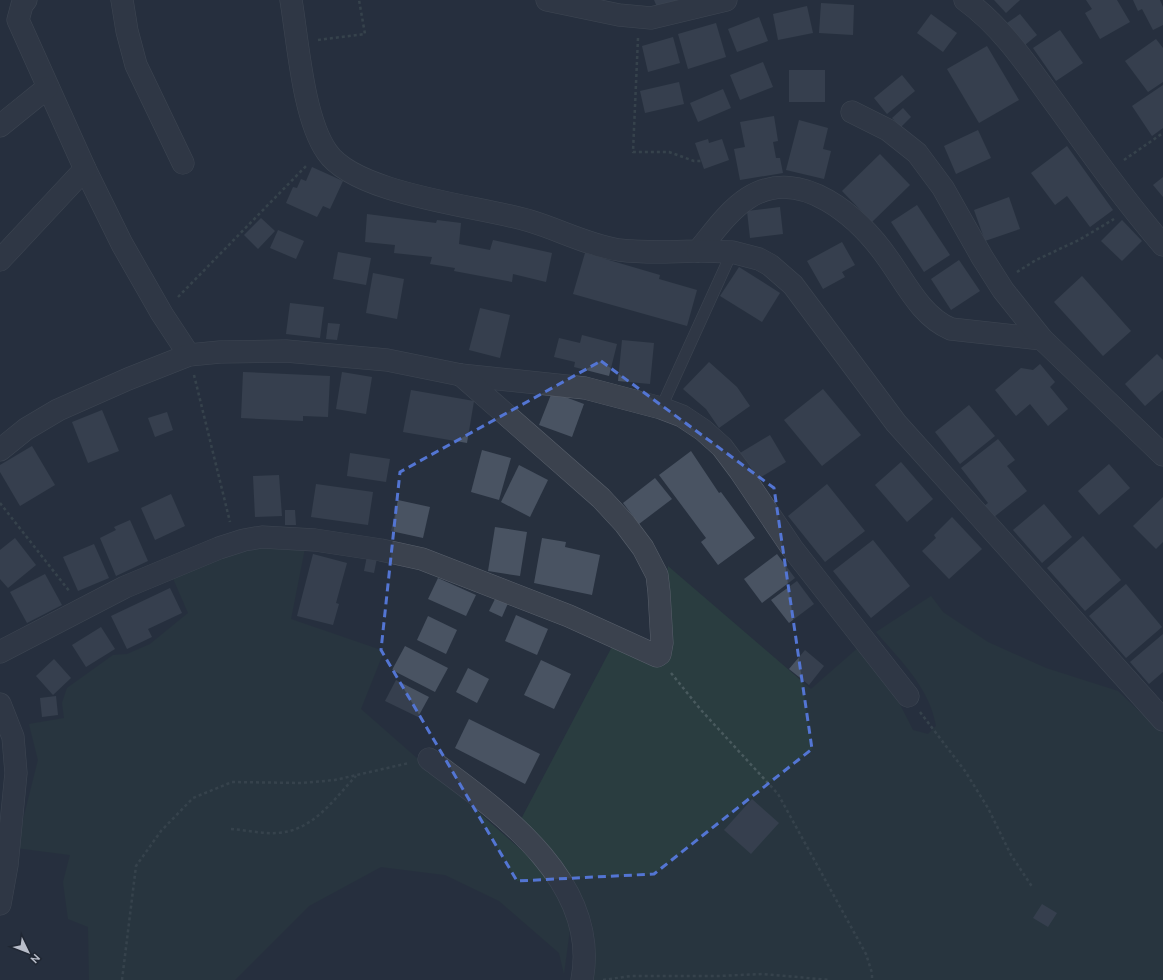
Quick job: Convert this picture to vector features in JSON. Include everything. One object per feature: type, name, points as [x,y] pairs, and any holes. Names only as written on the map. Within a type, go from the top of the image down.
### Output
[{"type":"street","points":[[26,0],[22,5],[18,20],[85,169],[122,244],[162,314],[190,355]]},
{"type":"street","points":[[122,0],[127,31],[136,65],[183,163]]},
{"type":"street","points":[[291,0],[313,123],[324,148],[336,163],[347,172],[370,182],[530,221],[596,244],[618,249],[652,253],[698,251],[732,252],[759,259],[770,265],[794,285],[896,423],[1163,720]]},
{"type":"street","points":[[547,0],[639,18],[664,16],[726,0]]},
{"type":"street","points":[[965,0],[986,18],[1020,54],[1131,208],[1163,245]]},
{"type":"street","points":[[0,126],[48,88]]},
{"type":"street","points":[[852,112],[888,130],[902,140],[930,168],[986,264],[1003,290],[1042,339],[1163,455]]},
{"type":"street","points":[[0,260],[85,169]]},
{"type":"street","points":[[698,251],[735,208],[747,199],[760,192],[773,188],[789,187],[825,198],[857,224],[888,258],[916,300],[942,326],[951,329],[1042,339]]},
{"type":"street","points":[[0,450],[26,429],[58,410],[128,379],[190,355],[220,352],[286,351],[387,360],[461,375],[585,388],[661,408],[682,416],[703,430],[722,447],[792,548],[908,696]]},
{"type":"street","points":[[0,652],[82,608],[174,566],[244,540],[262,537],[315,540],[381,550],[422,559],[562,613],[657,656],[660,654],[662,643],[657,576],[643,548],[625,524],[602,498],[461,375]]},
{"type":"street","points":[[0,704],[13,737],[16,766],[7,865],[0,904]]},
{"type":"street","points":[[429,759],[495,810],[526,839],[560,880],[578,914],[582,930],[585,949],[582,980]]},
{"type":"lane","points":[[661,408],[732,252]]},
{"type":"path","points":[[314,40],[365,34],[360,0]]},
{"type":"path","points":[[639,18],[633,152],[669,152],[694,161],[701,161]]},
{"type":"path","points":[[1127,165],[1123,160],[1163,133]]},
{"type":"path","points":[[162,314],[277,194],[324,148]]},
{"type":"path","points":[[1015,273],[1036,260],[1079,240],[1131,208]]},
{"type":"path","points":[[190,355],[231,528]]},
{"type":"path","points":[[0,503],[82,608]]},
{"type":"path","points":[[657,656],[701,710],[778,794],[866,954],[872,973],[872,980]]},
{"type":"path","points":[[908,696],[965,771],[988,808],[1010,855],[1033,888]]},
{"type":"path","points":[[122,980],[136,866],[161,831],[193,798],[232,782],[301,783],[335,780],[429,759]]},
{"type":"path","points":[[231,829],[276,833],[291,831],[305,826],[316,819],[357,775]]},
{"type":"path","points":[[602,980],[631,976],[718,976],[764,974],[830,980]]},
{"type":"highlighted area","points":[[601,361],[774,488],[812,749],[654,874],[517,881],[381,650],[400,472]]},
{"type":"shaded area","points":[[253,545],[305,548],[291,619],[384,651],[361,709],[534,861],[561,899],[570,929],[564,974],[559,953],[499,901],[445,875],[381,867],[309,906],[235,980],[89,980],[88,927],[68,919],[63,882],[70,855],[16,848],[38,760],[29,724],[64,718],[62,703],[67,688],[113,655],[127,654],[150,644],[188,613],[172,576]]},
{"type":"shaded area","points":[[668,566],[811,689],[860,646],[889,683],[913,730],[928,734],[936,726],[933,712],[921,687],[913,675],[876,632],[931,596],[943,612],[988,642],[1046,668],[1118,691],[1163,734],[1163,980],[591,980],[595,943],[592,924],[586,907],[569,876],[546,848],[520,821],[616,639],[662,643]]},
{"type":"building","points":[[654,0],[678,0],[657,7]]},
{"type":"building","points":[[994,0],[1020,0],[1006,13]]},
{"type":"building","points":[[1086,0],[1117,0],[1130,22],[1100,39],[1085,13],[1092,9]]},
{"type":"building","points":[[1133,0],[1160,0],[1163,7],[1163,25],[1153,30],[1142,9],[1138,11]]},
{"type":"building","points":[[821,3],[854,5],[853,35],[819,33]]},
{"type":"building","points":[[807,6],[813,33],[778,40],[773,14]]},
{"type":"building","points":[[931,14],[957,33],[943,52],[917,33]]},
{"type":"building","points":[[1020,14],[1037,35],[1025,45],[1007,23]]},
{"type":"building","points":[[759,17],[768,41],[737,52],[728,29]]},
{"type":"building","points":[[716,23],[726,57],[688,69],[678,34]]},
{"type":"building","points":[[1060,30],[1083,63],[1056,81],[1033,48]]},
{"type":"building","points":[[673,37],[680,63],[648,72],[642,46]]},
{"type":"building","points":[[1156,39],[1163,48],[1163,82],[1148,92],[1125,61]]},
{"type":"building","points":[[987,46],[1019,100],[979,123],[947,69]]},
{"type":"building","points":[[763,62],[773,87],[740,100],[730,75]]},
{"type":"building","points":[[789,70],[825,70],[825,102],[789,102]]},
{"type":"building","points":[[902,75],[915,91],[887,114],[874,98]]},
{"type":"building","points":[[679,82],[684,104],[645,113],[640,91]]},
{"type":"building","points":[[1163,85],[1163,128],[1152,136],[1132,106]]},
{"type":"building","points":[[723,89],[731,108],[698,122],[690,103]]},
{"type":"building","points":[[903,108],[911,117],[901,127],[892,118]]},
{"type":"building","points":[[774,116],[778,141],[773,142],[776,158],[780,158],[783,173],[740,180],[734,149],[745,147],[740,122]]},
{"type":"building","points":[[799,120],[828,128],[823,149],[831,151],[824,179],[786,170]]},
{"type":"building","points":[[978,130],[991,158],[956,174],[944,146]]},
{"type":"building","points":[[708,139],[709,143],[722,139],[729,160],[704,169],[695,143]]},
{"type":"building","points":[[1067,146],[1113,210],[1090,227],[1067,196],[1055,205],[1031,173]]},
{"type":"building","points":[[880,154],[910,185],[872,222],[842,191]]},
{"type":"building","points":[[312,167],[343,181],[330,209],[323,206],[317,217],[286,203],[293,187],[297,188],[301,179],[306,181]]},
{"type":"building","points":[[1163,177],[1163,197],[1153,185]]},
{"type":"building","points":[[1009,197],[1020,229],[985,241],[974,210]]},
{"type":"building","points":[[917,205],[950,255],[924,272],[891,222]]},
{"type":"building","points":[[780,207],[783,234],[750,238],[747,211]]},
{"type":"building","points":[[367,214],[436,223],[437,220],[461,223],[459,244],[490,250],[493,240],[552,253],[546,282],[513,274],[512,282],[454,271],[455,268],[430,264],[432,257],[394,253],[395,245],[365,242]]},
{"type":"building","points":[[261,218],[275,231],[258,249],[244,235]]},
{"type":"building","points":[[1122,220],[1142,241],[1122,261],[1101,241]]},
{"type":"building","points":[[278,230],[304,241],[296,259],[270,248]]},
{"type":"building","points":[[842,242],[855,265],[842,272],[845,277],[823,289],[807,261]]},
{"type":"building","points":[[338,252],[371,258],[366,285],[333,279]]},
{"type":"building","points":[[585,253],[660,275],[659,279],[697,290],[687,326],[573,294]]},
{"type":"building","points":[[959,260],[980,291],[951,310],[931,279]]},
{"type":"building","points":[[739,267],[780,293],[762,322],[720,296]]},
{"type":"building","points":[[373,273],[404,279],[397,319],[366,313]]},
{"type":"building","points":[[1082,276],[1131,331],[1103,356],[1054,302]]},
{"type":"building","points":[[290,303],[324,307],[320,338],[286,334]]},
{"type":"building","points":[[480,308],[510,315],[500,358],[469,350]]},
{"type":"building","points":[[328,323],[340,324],[337,340],[326,339]]},
{"type":"building","points":[[582,335],[617,344],[609,376],[574,367],[575,362],[554,357],[559,338],[580,343]]},
{"type":"building","points":[[622,340],[654,343],[650,384],[618,381]]},
{"type":"building","points":[[1157,354],[1163,360],[1163,390],[1145,406],[1125,384]]},
{"type":"building","points":[[709,362],[737,387],[750,406],[719,428],[706,409],[683,389]]},
{"type":"building","points":[[1040,364],[1055,382],[1050,387],[1068,409],[1048,426],[1030,404],[1016,416],[995,390],[1021,368],[1033,370]]},
{"type":"building","points":[[243,372],[330,376],[328,417],[303,416],[303,421],[241,418]]},
{"type":"building","points":[[342,372],[372,377],[366,414],[336,409]]},
{"type":"building","points":[[823,389],[861,435],[822,466],[784,420]]},
{"type":"building","points":[[411,390],[474,401],[467,443],[403,432]]},
{"type":"building","points":[[552,392],[584,404],[572,437],[539,425]]},
{"type":"building","points":[[969,405],[995,436],[960,464],[935,432]]},
{"type":"building","points":[[102,410],[119,451],[88,463],[72,422]]},
{"type":"building","points":[[167,412],[173,430],[155,437],[148,418]]},
{"type":"building","points":[[770,435],[786,462],[756,480],[740,453]]},
{"type":"building","points":[[998,439],[1015,460],[1007,466],[1027,491],[994,517],[984,506],[988,503],[961,468]]},
{"type":"building","points":[[32,446],[55,485],[20,506],[0,472],[0,465]]},
{"type":"building","points":[[482,450],[511,458],[499,500],[471,492]]},
{"type":"building","points":[[691,451],[719,493],[721,492],[755,538],[718,565],[701,542],[706,538],[659,475]]},
{"type":"building","points":[[350,453],[390,459],[386,482],[347,476]]},
{"type":"building","points":[[901,462],[933,499],[907,522],[875,485]]},
{"type":"building","points":[[1109,464],[1130,488],[1099,515],[1078,491]]},
{"type":"building","points":[[519,465],[548,480],[530,517],[501,502]]},
{"type":"building","points":[[279,475],[282,516],[255,517],[253,476]]},
{"type":"building","points":[[655,478],[672,499],[639,524],[623,503]]},
{"type":"building","points":[[316,484],[373,492],[368,525],[311,517]]},
{"type":"building","points":[[827,484],[865,531],[825,562],[788,516]]},
{"type":"building","points":[[171,494],[185,526],[155,540],[141,508]]},
{"type":"building","points":[[1163,497],[1163,542],[1156,549],[1133,526]]},
{"type":"building","points":[[398,500],[430,507],[423,538],[391,531]]},
{"type":"building","points":[[1044,504],[1072,537],[1042,563],[1013,530]]},
{"type":"building","points":[[285,510],[295,510],[296,525],[285,525]]},
{"type":"building","points":[[952,517],[982,549],[949,579],[922,551],[936,538],[934,535]]},
{"type":"building","points":[[130,520],[148,561],[116,576],[100,538],[116,530],[114,527]]},
{"type":"building","points":[[495,527],[527,532],[520,576],[488,571]]},
{"type":"building","points":[[1083,536],[1121,580],[1085,611],[1047,568]]},
{"type":"building","points":[[15,538],[36,565],[8,588],[0,579],[0,550]]},
{"type":"building","points":[[542,538],[566,542],[565,547],[600,555],[592,595],[534,583]]},
{"type":"building","points":[[873,540],[910,586],[871,618],[833,571]]},
{"type":"building","points":[[94,544],[109,578],[78,591],[63,557]]},
{"type":"building","points":[[313,554],[347,563],[336,603],[339,604],[333,625],[297,616]]},
{"type":"building","points":[[777,554],[795,578],[762,603],[744,579]]},
{"type":"building","points":[[367,556],[377,558],[374,573],[364,571]]},
{"type":"building","points":[[45,574],[62,605],[27,623],[10,592]]},
{"type":"building","points":[[438,578],[476,595],[466,616],[428,599]]},
{"type":"building","points":[[797,581],[814,604],[789,623],[771,600]]},
{"type":"building","points":[[1126,584],[1162,627],[1126,658],[1089,616]]},
{"type":"building","points":[[170,588],[182,613],[148,629],[152,637],[127,649],[111,616]]},
{"type":"building","points":[[497,595],[509,601],[502,617],[489,611]]},
{"type":"building","points":[[516,615],[548,629],[537,655],[505,641]]},
{"type":"building","points":[[428,616],[457,630],[446,654],[417,640]]},
{"type":"building","points":[[101,627],[115,649],[86,667],[72,645]]},
{"type":"building","points":[[1163,634],[1163,672],[1149,684],[1130,662]]},
{"type":"building","points":[[405,646],[448,668],[435,692],[392,670]]},
{"type":"building","points":[[805,650],[824,666],[809,685],[789,669]]},
{"type":"building","points":[[54,659],[71,678],[53,695],[36,676]]},
{"type":"building","points":[[541,660],[571,674],[554,709],[524,695]]},
{"type":"building","points":[[468,668],[489,679],[477,703],[456,692]]},
{"type":"building","points":[[396,680],[429,697],[418,717],[385,701]]},
{"type":"building","points":[[56,696],[58,715],[42,717],[40,698]]},
{"type":"building","points":[[469,719],[540,754],[525,784],[455,748]]},
{"type":"building","points":[[752,799],[779,823],[751,854],[724,830]]},
{"type":"building","points":[[1042,904],[1057,913],[1048,927],[1033,918]]}]
